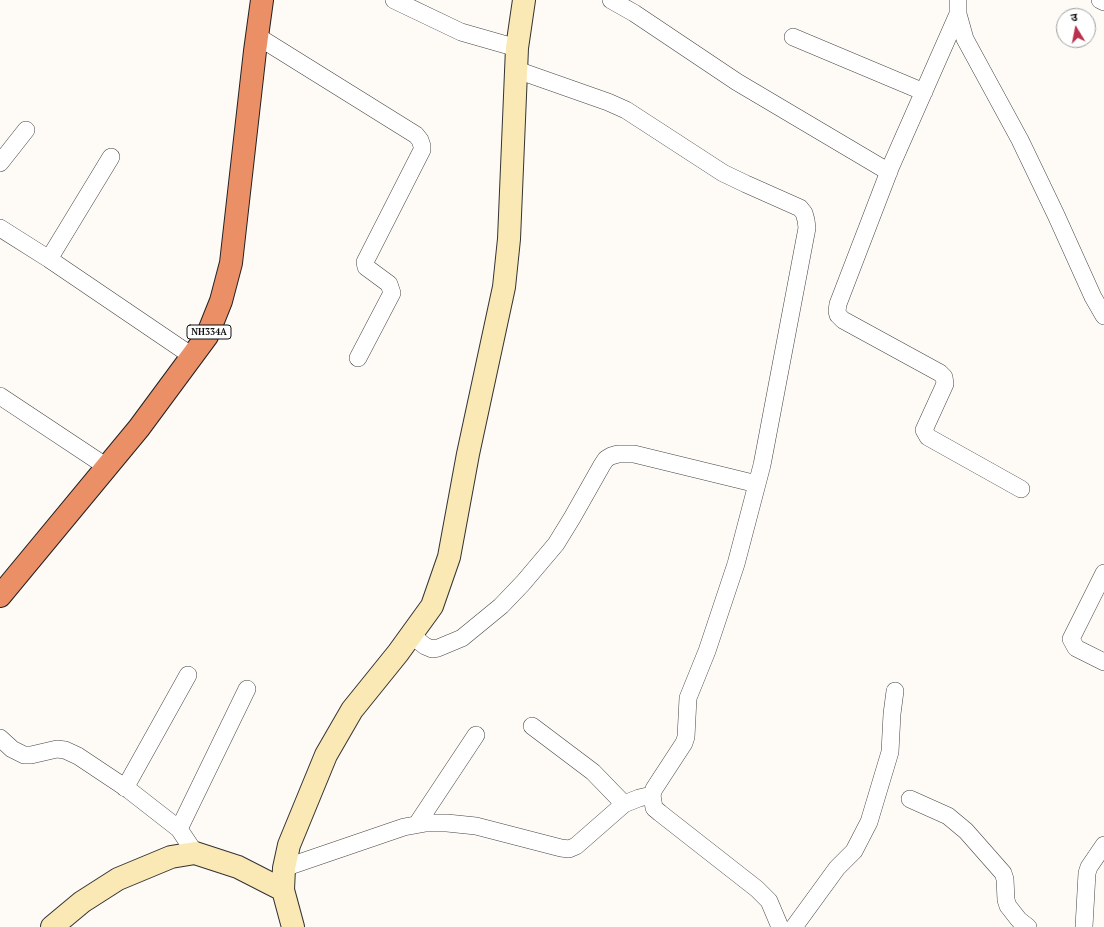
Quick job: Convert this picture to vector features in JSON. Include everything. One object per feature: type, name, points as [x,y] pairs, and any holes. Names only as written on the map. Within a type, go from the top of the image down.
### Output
[{"type":"highway","name":"NH334A","points":[[0,596],[139,428],[207,336],[221,301],[231,263],[262,0]]},
{"type":"street","points":[[394,0],[461,32],[517,48]]},
{"type":"street","points":[[293,927],[283,890],[284,868],[289,845],[326,755],[352,710],[398,653],[432,606],[449,557],[468,454],[504,287],[509,239],[517,48],[524,0]]},
{"type":"street","points":[[611,0],[634,13],[738,82],[889,172]]},
{"type":"street","points":[[1100,0],[1104,2]]},
{"type":"street","points":[[958,7],[924,92],[889,172],[838,304],[838,315],[843,320],[940,373],[944,377],[945,384],[924,430],[925,434],[1021,489]]},
{"type":"street","points":[[958,7],[965,39],[1020,140],[1093,297],[1104,316]]},
{"type":"street","points":[[257,36],[416,135],[422,146],[422,150],[365,262],[366,267],[389,284],[392,293],[358,358]]},
{"type":"street","points":[[793,37],[924,92]]},
{"type":"street","points":[[517,70],[608,102],[626,110],[723,172],[800,208],[804,213],[807,228],[762,465],[736,564],[707,651],[688,698],[686,736],[684,743],[654,789],[652,795],[654,808],[757,889],[769,901],[780,927]]},
{"type":"street","points":[[1,159],[26,130]]},
{"type":"street","points":[[49,259],[111,158]]},
{"type":"street","points":[[0,228],[49,259],[192,356]]},
{"type":"street","points":[[0,396],[107,467]]},
{"type":"street","points":[[411,635],[425,646],[432,649],[438,648],[462,638],[501,606],[556,544],[602,465],[611,456],[618,454],[634,454],[757,484]]},
{"type":"street","points":[[1104,573],[1072,639],[1076,648],[1104,662]]},
{"type":"street","points":[[125,788],[188,675]]},
{"type":"street","points":[[179,829],[247,689]]},
{"type":"street","points":[[794,927],[837,868],[854,851],[869,822],[890,752],[895,691]]},
{"type":"street","points":[[532,726],[593,772],[624,804]]},
{"type":"street","points":[[417,824],[476,735]]},
{"type":"street","points":[[0,738],[12,749],[24,755],[31,755],[57,749],[65,750],[87,761],[179,829],[195,853]]},
{"type":"street","points":[[284,868],[417,824],[447,823],[476,826],[569,849],[576,846],[624,804],[652,795]]},
{"type":"street","points":[[910,799],[948,816],[966,831],[1003,873],[1008,906],[1019,920],[1028,927]]},
{"type":"street","points":[[1084,927],[1087,873],[1089,866],[1104,845]]},
{"type":"street","points":[[52,927],[82,902],[118,879],[171,857],[195,853],[238,867],[283,890]]}]
